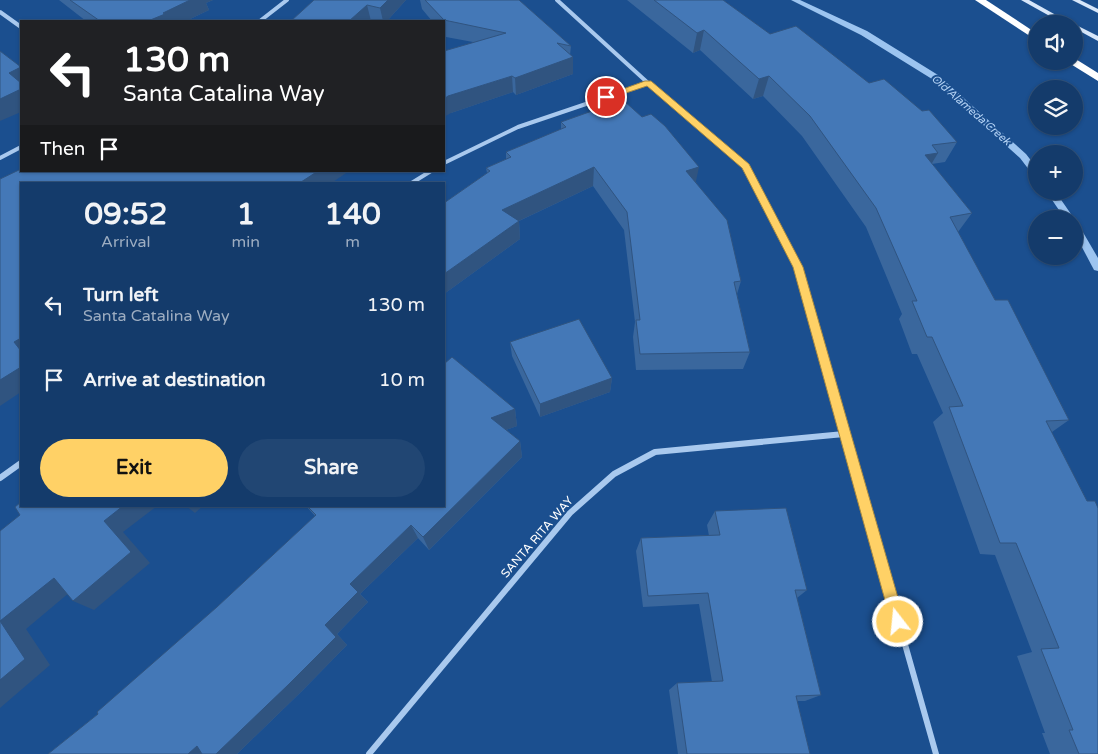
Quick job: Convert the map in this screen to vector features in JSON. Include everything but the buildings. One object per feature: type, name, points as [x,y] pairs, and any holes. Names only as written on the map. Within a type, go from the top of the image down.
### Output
[{"type":"highway","points":[[980,0],[1028,32]]},
{"type":"highway","points":[[1083,68],[1098,78]]},
{"type":"main road","points":[[1024,0],[1052,15]]},
{"type":"main road","points":[[1076,0],[1098,12]]},
{"type":"main road","points":[[1083,31],[1098,39]]},
{"type":"street","points":[[261,20],[287,0]]},
{"type":"street","points":[[557,0],[648,83],[746,166],[798,267],[936,754]]},
{"type":"street","points":[[0,12],[20,26]]},
{"type":"street","points":[[445,162],[457,155],[523,126],[648,83]]},
{"type":"street","points":[[0,158],[20,147]]},
{"type":"street","points":[[413,182],[429,172]]},
{"type":"street","name":"SANTA RITA WAY","points":[[369,754],[570,513],[614,474],[655,452],[844,434]]},
{"type":"street","points":[[0,478],[20,464]]},
{"type":"waterway","name":"Old Alameda Creek","points":[[794,0],[864,33],[935,77],[1028,163]]},
{"type":"waterway","name":"Old Alameda Creek","points":[[1056,200],[1064,210]]},
{"type":"waterway","name":"Old Alameda Creek","points":[[1083,240],[1098,267]]},
{"type":"route","points":[[606,97],[648,83],[746,166],[798,267],[898,622]]}]
